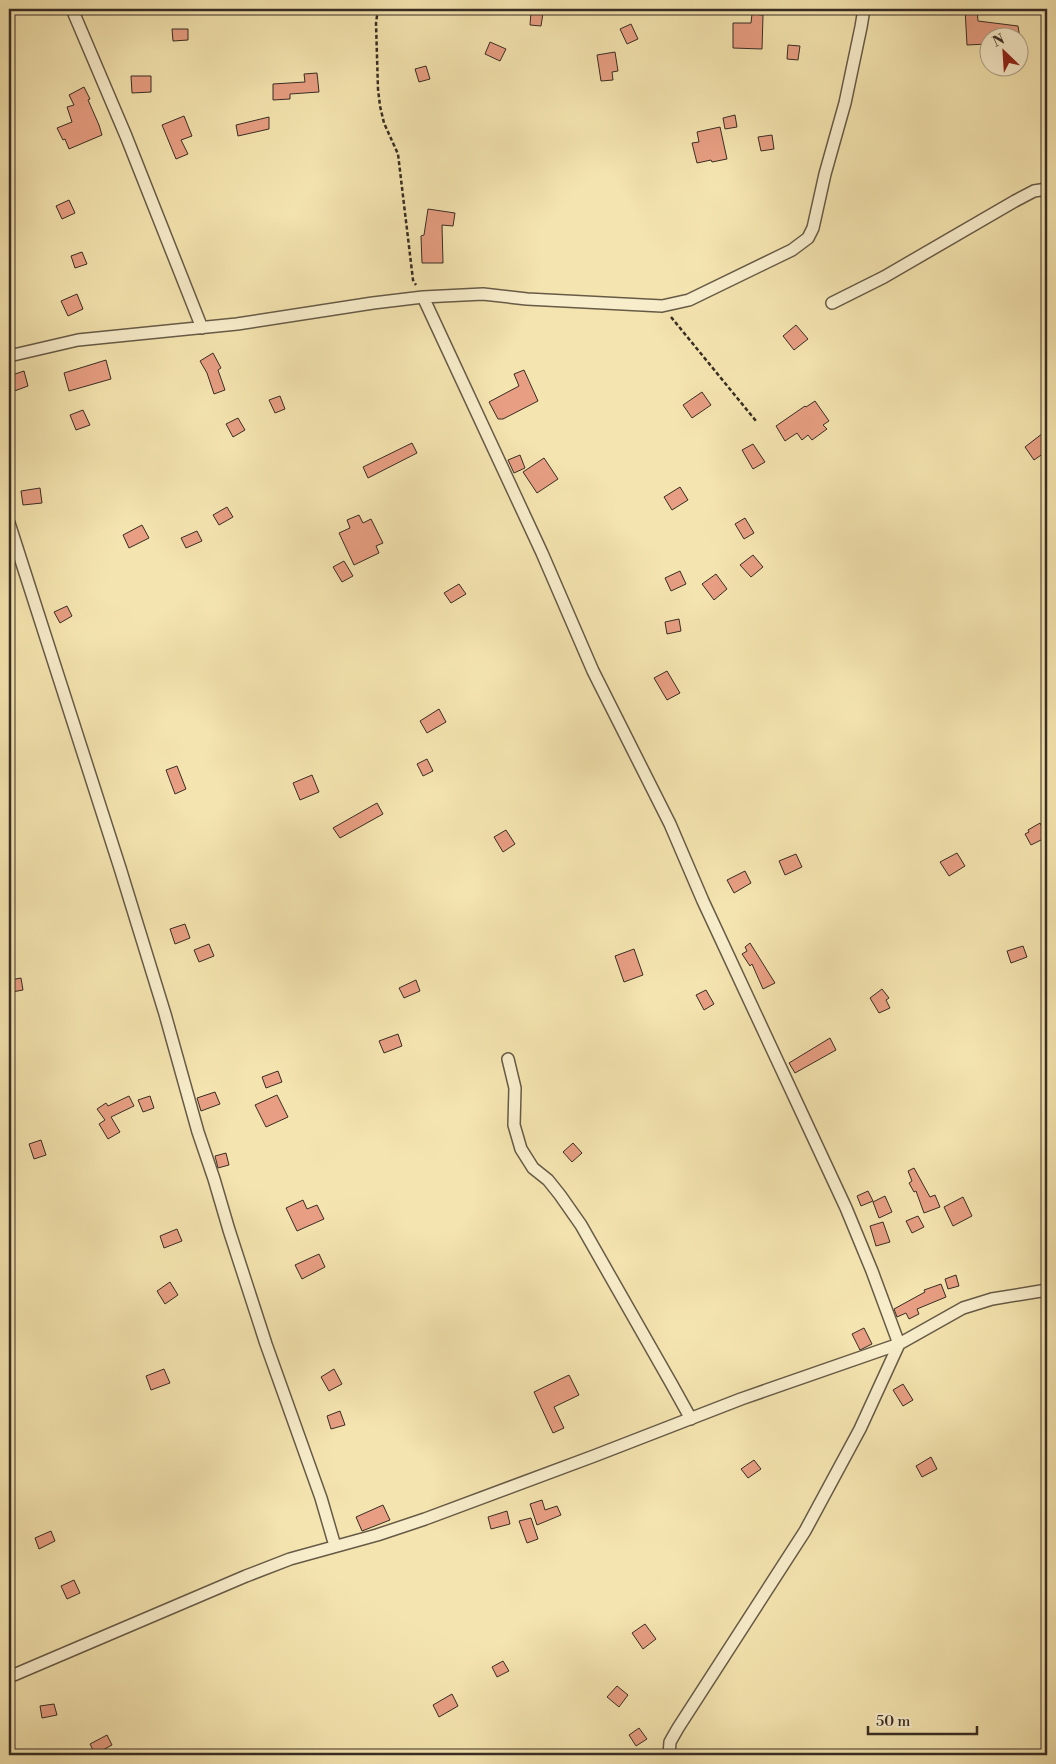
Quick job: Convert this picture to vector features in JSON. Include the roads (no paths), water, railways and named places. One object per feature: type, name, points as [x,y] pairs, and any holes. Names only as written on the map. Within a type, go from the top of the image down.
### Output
[{"type":"street","points":[[72,9],[126,136],[202,328]]},
{"type":"street","points":[[9,356],[78,340],[255,322],[423,297],[483,294],[527,299],[662,306],[683,303],[792,250],[808,238],[813,228],[825,174],[845,103],[862,27],[864,9]]},
{"type":"street","points":[[832,303],[884,278],[1015,201],[1034,191],[1047,189]]},
{"type":"street","points":[[423,297],[542,552],[593,671],[670,824],[703,901],[846,1208],[899,1344],[860,1429],[805,1531],[678,1728],[670,1742],[669,1755]]},
{"type":"street","points":[[9,523],[120,868],[228,1230],[321,1498],[335,1546]]},
{"type":"street","points":[[508,1059],[515,1088],[514,1125],[521,1149],[533,1168],[548,1180],[560,1195],[581,1226],[690,1419]]},
{"type":"street","points":[[9,1677],[290,1559],[377,1535],[425,1519],[741,1399],[899,1344],[963,1308],[992,1299],[1047,1290]]}]
